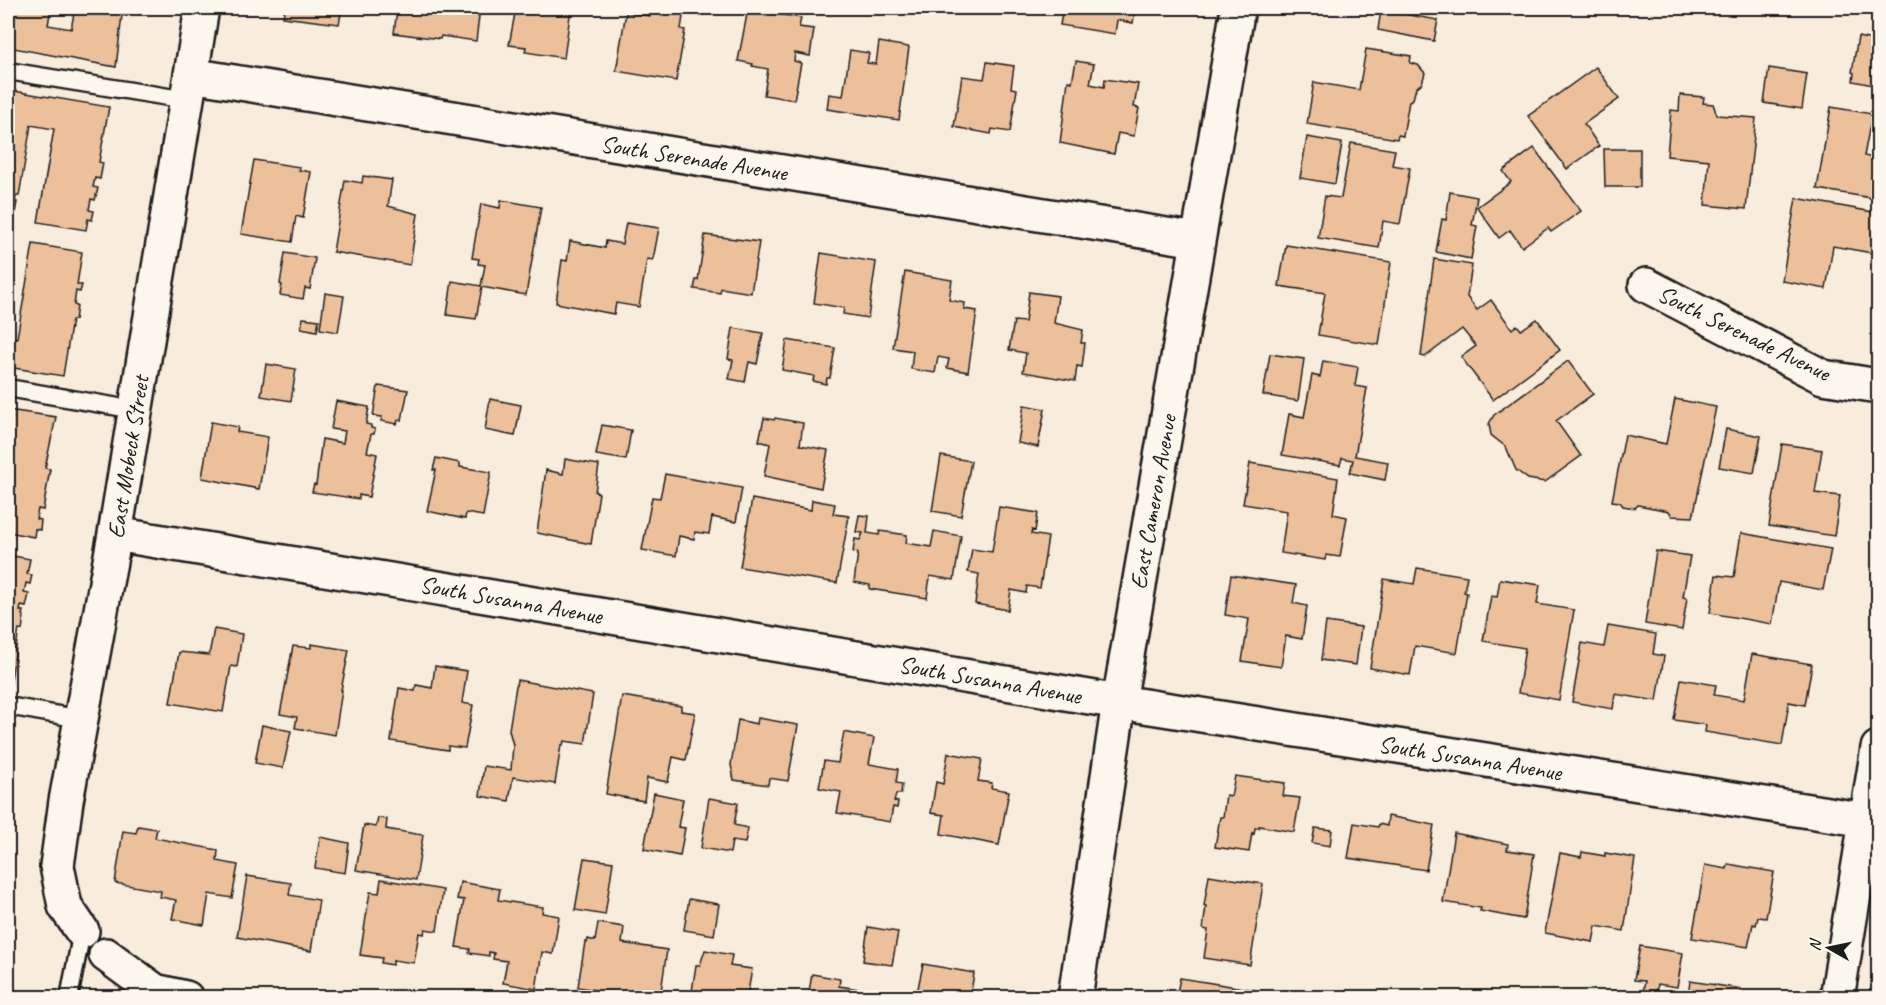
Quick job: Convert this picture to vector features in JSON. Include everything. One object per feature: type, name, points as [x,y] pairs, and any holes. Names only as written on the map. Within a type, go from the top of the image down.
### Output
[{"type":"street","name":"East Mobeck Street","points":[[73,919],[57,866],[66,801],[116,534],[202,8]]},
{"type":"street","name":"East Cameron Avenue","points":[[1074,998],[1119,702],[1238,8]]},
{"type":"street","name":"South Serenade Avenue","points":[[189,88],[1197,240]]},
{"type":"street","name":"South Serenade Avenue","points":[[1646,285],[1823,377],[1878,386]]},
{"type":"street","name":"South Susanna Avenue","points":[[116,534],[1119,702],[1866,820]]},
{"type":"street","points":[[1837,998],[1878,748]]},
{"type":"street","points":[[106,955],[154,992],[186,998]]},
{"type":"lane","points":[[8,71],[189,88]]},
{"type":"lane","points":[[8,388],[136,410]]},
{"type":"lane","points":[[8,706],[81,719]]},
{"type":"lane","points":[[69,998],[73,919]]},
{"type":"building","points":[[8,8],[51,8],[48,25],[71,29],[75,8],[129,8],[127,16],[122,15],[116,67],[8,47]]},
{"type":"building","points":[[285,8],[342,8],[339,24],[283,17]]},
{"type":"building","points":[[401,8],[480,8],[476,41],[394,33],[397,10],[400,11]]},
{"type":"building","points":[[516,8],[571,8],[564,58],[525,52],[526,47],[509,45]]},
{"type":"building","points":[[652,8],[684,10],[681,29],[685,30],[676,81],[616,71],[626,12],[650,16]]},
{"type":"building","points":[[1063,8],[1135,9],[1133,23],[1117,20],[1115,34],[1060,25]]},
{"type":"building","points":[[1374,8],[1418,8],[1416,16]]},
{"type":"building","points":[[1743,8],[1780,8],[1778,14]]},
{"type":"building","points":[[748,9],[801,18],[799,27],[814,29],[810,56],[795,53],[794,61],[801,63],[794,100],[764,95],[768,69],[738,61]]},
{"type":"building","points":[[1381,10],[1438,20],[1434,41],[1378,30]]},
{"type":"building","points":[[1858,37],[1878,41],[1878,86],[1853,81],[1854,73],[1852,72]]},
{"type":"building","points":[[879,42],[909,47],[899,120],[827,109],[829,94],[843,96],[850,50],[869,53],[867,63],[876,64]]},
{"type":"building","points":[[1366,49],[1411,56],[1410,63],[1418,65],[1425,73],[1422,83],[1416,88],[1413,99],[1409,101],[1403,136],[1398,135],[1397,139],[1307,124],[1314,82],[1359,90]]},
{"type":"building","points":[[1076,61],[1094,64],[1090,84],[1104,87],[1105,79],[1138,84],[1134,107],[1139,108],[1134,136],[1118,133],[1114,154],[1060,143],[1068,81],[1072,82]]},
{"type":"building","points":[[987,62],[1014,66],[1011,88],[1017,89],[1010,132],[992,129],[991,134],[954,127],[962,76],[984,79]]},
{"type":"building","points":[[1596,67],[1619,99],[1584,124],[1599,146],[1567,169],[1528,116]]},
{"type":"building","points":[[1769,68],[1807,74],[1802,109],[1764,103]]},
{"type":"building","points":[[8,90],[109,107],[99,162],[103,163],[100,179],[95,178],[93,187],[98,188],[95,200],[91,199],[89,210],[94,211],[92,220],[88,219],[86,230],[38,222],[54,129],[31,125],[19,196],[16,196],[15,213],[13,212],[12,218],[8,217]]},
{"type":"building","points":[[1680,95],[1704,97],[1703,103],[1713,104],[1717,115],[1756,118],[1746,209],[1705,205],[1709,160],[1667,156],[1671,110],[1679,111]]},
{"type":"building","points":[[1831,107],[1872,114],[1864,156],[1878,159],[1878,199],[1817,189]]},
{"type":"building","points":[[1307,137],[1342,143],[1335,184],[1300,178]]},
{"type":"building","points":[[1351,143],[1395,150],[1392,165],[1410,168],[1400,224],[1383,221],[1379,248],[1318,238],[1325,196],[1341,198]]},
{"type":"building","points":[[1534,148],[1581,211],[1551,232],[1548,228],[1522,247],[1510,230],[1499,238],[1477,207],[1511,182],[1503,171]]},
{"type":"building","points":[[1604,149],[1640,149],[1640,187],[1605,187]]},
{"type":"building","points":[[254,160],[300,167],[299,170],[311,172],[303,218],[296,216],[292,242],[241,234]]},
{"type":"building","points":[[363,176],[392,180],[388,206],[418,214],[410,265],[333,252],[345,180],[362,183]]},
{"type":"building","points":[[1450,192],[1477,197],[1472,225],[1477,226],[1471,259],[1436,252],[1442,219],[1446,220]]},
{"type":"building","points":[[1796,198],[1878,213],[1878,254],[1833,246],[1826,289],[1782,281]]},
{"type":"building","points":[[501,200],[541,207],[526,295],[482,287],[476,319],[447,315],[452,281],[481,286],[485,265],[478,264],[479,259],[472,258],[481,204],[500,208]]},
{"type":"building","points":[[626,223],[659,228],[653,260],[647,259],[639,307],[616,303],[614,314],[556,303],[562,260],[567,261],[570,241],[605,248],[606,241],[622,244]]},
{"type":"building","points":[[705,235],[759,242],[751,293],[721,288],[720,293],[694,289],[696,280],[698,280]]},
{"type":"building","points":[[8,238],[12,238],[8,264]]},
{"type":"building","points":[[33,244],[82,252],[77,285],[82,285],[80,292],[76,291],[75,320],[72,320],[63,376],[8,367],[8,337],[17,338]]},
{"type":"building","points":[[1286,245],[1391,262],[1379,345],[1318,335],[1325,293],[1279,286]]},
{"type":"building","points":[[285,253],[315,258],[310,289],[305,288],[303,299],[280,295]]},
{"type":"building","points":[[821,253],[876,262],[868,318],[843,314],[844,308],[814,303]]},
{"type":"building","points":[[1434,259],[1472,265],[1467,297],[1477,310],[1491,300],[1512,329],[1517,325],[1521,330],[1537,319],[1560,350],[1493,400],[1461,357],[1476,346],[1462,329],[1425,357],[1421,356]]},
{"type":"building","points":[[905,272],[952,280],[949,300],[965,303],[964,309],[977,311],[968,372],[947,368],[949,359],[938,357],[935,373],[911,369],[913,351],[893,348]]},
{"type":"building","points":[[1029,292],[1058,296],[1054,323],[1083,330],[1081,343],[1085,343],[1082,367],[1077,366],[1075,381],[1023,372],[1026,353],[1009,350],[1014,321],[1025,322]]},
{"type":"building","points":[[325,293],[344,296],[338,332],[320,329]]},
{"type":"building","points":[[303,318],[319,320],[317,331],[301,328]]},
{"type":"building","points":[[733,328],[763,333],[757,364],[749,362],[745,382],[729,379],[733,360],[728,359]]},
{"type":"building","points":[[787,340],[835,348],[830,378],[827,378],[826,384],[813,381],[814,376],[782,370]]},
{"type":"building","points":[[1270,354],[1304,359],[1298,401],[1263,395]]},
{"type":"building","points":[[1323,361],[1358,367],[1355,386],[1367,388],[1355,456],[1388,462],[1385,480],[1350,473],[1353,460],[1342,458],[1340,465],[1282,455],[1289,414],[1304,417],[1312,375],[1320,377]]},
{"type":"building","points":[[1568,361],[1593,394],[1556,421],[1581,456],[1545,482],[1528,479],[1516,470],[1506,447],[1491,435],[1489,424],[1494,415]]},
{"type":"building","points":[[266,364],[296,369],[291,401],[261,396]]},
{"type":"building","points":[[378,386],[408,390],[402,420],[398,420],[397,424],[381,421],[382,417],[373,416]]},
{"type":"building","points":[[490,399],[521,405],[515,436],[485,430]]},
{"type":"building","points":[[1675,399],[1716,407],[1693,517],[1672,516],[1669,511],[1638,505],[1635,508],[1623,506],[1620,502],[1612,501],[1625,435],[1666,444]]},
{"type":"building","points":[[336,401],[369,407],[366,424],[375,429],[374,434],[371,434],[367,452],[377,454],[369,497],[359,495],[359,499],[312,492],[314,484],[316,485],[322,439],[343,443],[345,431],[331,429]]},
{"type":"building","points":[[1024,405],[1045,409],[1038,447],[1018,443]]},
{"type":"building","points":[[8,410],[56,417],[45,468],[50,469],[43,510],[38,509],[36,519],[41,520],[40,530],[35,529],[34,537],[8,532]]},
{"type":"building","points":[[764,418],[803,423],[800,445],[828,450],[821,488],[764,476],[770,444],[759,441]]},
{"type":"building","points":[[211,422],[238,427],[237,432],[268,437],[259,489],[202,478]]},
{"type":"building","points":[[602,425],[631,430],[626,460],[596,455]]},
{"type":"building","points":[[1726,429],[1761,436],[1754,473],[1719,467]]},
{"type":"building","points":[[1782,444],[1822,450],[1815,493],[1840,496],[1834,536],[1769,526]]},
{"type":"building","points":[[941,456],[971,461],[961,516],[932,511]]},
{"type":"building","points":[[436,458],[460,463],[460,467],[491,472],[483,516],[466,513],[465,519],[427,511],[436,470],[433,470]]},
{"type":"building","points":[[565,459],[599,465],[595,492],[599,493],[591,544],[537,533],[546,470],[563,474]]},
{"type":"building","points":[[1250,463],[1338,478],[1333,514],[1347,517],[1340,557],[1326,555],[1325,560],[1281,553],[1287,511],[1243,504]]},
{"type":"building","points":[[665,474],[742,488],[736,522],[712,517],[709,534],[695,532],[694,539],[679,536],[676,556],[642,550],[652,497],[660,498]]},
{"type":"building","points":[[752,499],[811,510],[812,500],[835,504],[833,514],[849,516],[837,583],[740,567]]},
{"type":"building","points":[[999,507],[1038,513],[1035,531],[1032,530],[1031,534],[1048,537],[1040,588],[1027,586],[1026,593],[1011,590],[1008,610],[975,604],[979,574],[968,572],[972,549],[992,552]]},
{"type":"building","points":[[859,515],[869,516],[867,533],[879,535],[880,531],[907,535],[906,543],[931,547],[934,531],[961,536],[954,580],[930,576],[927,598],[870,589],[870,585],[854,582],[858,553],[853,552],[855,539],[860,540],[863,533],[856,532]]},
{"type":"building","points":[[1741,533],[1831,549],[1823,590],[1779,582],[1772,624],[1710,613],[1716,575],[1734,577]]},
{"type":"building","points":[[1656,551],[1690,556],[1683,597],[1687,598],[1682,630],[1645,624]]},
{"type":"building","points":[[8,555],[30,559],[27,574],[32,575],[30,584],[26,583],[24,593],[29,594],[26,607],[21,606],[20,611],[23,611],[24,616],[22,630],[19,629],[10,686],[8,685]]},
{"type":"building","points":[[1417,568],[1467,576],[1464,592],[1467,593],[1457,653],[1415,646],[1410,675],[1370,668],[1384,579],[1414,584]]},
{"type":"building","points":[[1231,575],[1296,585],[1293,603],[1307,606],[1302,639],[1286,636],[1281,667],[1242,661],[1249,619],[1225,615]]},
{"type":"building","points":[[1500,579],[1540,585],[1537,604],[1574,610],[1559,700],[1518,693],[1525,648],[1483,641],[1491,596],[1497,597]]},
{"type":"building","points":[[1326,622],[1361,627],[1356,665],[1321,660]]},
{"type":"building","points":[[1608,626],[1656,634],[1653,654],[1664,656],[1657,701],[1615,694],[1613,709],[1572,702],[1582,643],[1604,647]]},
{"type":"building","points":[[214,629],[242,634],[237,667],[231,666],[223,712],[170,703],[179,652],[209,655]]},
{"type":"building","points":[[311,644],[349,650],[335,735],[295,728],[297,717],[280,714],[293,646],[311,648]]},
{"type":"building","points":[[1752,654],[1812,664],[1805,705],[1789,702],[1782,745],[1705,732],[1706,725],[1674,720],[1681,679],[1716,685],[1714,695],[1744,700]]},
{"type":"building","points":[[435,666],[467,671],[462,703],[473,705],[465,748],[448,746],[448,750],[391,741],[399,688],[415,691],[416,685],[432,688]]},
{"type":"building","points":[[517,680],[593,694],[585,744],[564,741],[561,745],[555,784],[513,777],[509,801],[480,796],[484,766],[511,770],[513,745],[509,730]]},
{"type":"building","points":[[622,696],[681,706],[681,711],[695,713],[686,760],[673,757],[668,782],[647,778],[644,801],[606,794]]},
{"type":"building","points":[[758,718],[798,725],[788,781],[769,778],[768,785],[734,780],[731,765],[738,720],[757,724]]},
{"type":"building","points":[[262,725],[291,731],[283,768],[255,763]]},
{"type":"building","points":[[844,732],[874,738],[869,764],[898,769],[896,783],[902,784],[901,794],[896,794],[894,801],[898,802],[897,808],[893,807],[890,822],[837,813],[841,792],[819,788],[824,761],[838,763]]},
{"type":"building","points":[[948,753],[982,759],[978,781],[992,783],[991,788],[1009,791],[999,845],[941,834],[944,815],[931,813],[936,782],[943,784]]},
{"type":"building","points":[[1235,776],[1285,783],[1283,796],[1300,798],[1294,832],[1259,826],[1255,828],[1254,834],[1252,833],[1249,852],[1215,847],[1226,795],[1231,796]]},
{"type":"building","points":[[654,793],[683,799],[678,827],[685,828],[680,856],[644,849]]},
{"type":"building","points":[[709,798],[738,803],[734,825],[748,828],[745,843],[732,841],[730,853],[701,848]]},
{"type":"building","points":[[1388,816],[1434,825],[1426,870],[1348,858],[1354,823],[1378,827],[1379,824],[1387,826]]},
{"type":"building","points":[[378,818],[387,819],[386,829],[423,835],[416,880],[356,870],[364,825],[376,827]]},
{"type":"building","points":[[138,826],[157,829],[155,838],[218,850],[217,861],[238,865],[232,898],[209,894],[204,925],[172,919],[176,900],[160,897],[161,891],[115,883],[123,831],[136,833]]},
{"type":"building","points":[[1315,828],[1332,830],[1330,846],[1312,843]]},
{"type":"building","points":[[1454,833],[1508,844],[1507,850],[1534,854],[1524,919],[1480,911],[1481,908],[1443,902]]},
{"type":"building","points":[[320,837],[349,843],[345,873],[315,868]]},
{"type":"building","points":[[1582,852],[1635,858],[1624,931],[1596,926],[1593,942],[1545,933],[1560,853],[1581,857]]},
{"type":"building","points":[[584,858],[613,862],[605,915],[575,910]]},
{"type":"building","points":[[1728,864],[1774,872],[1766,918],[1758,917],[1756,925],[1753,924],[1748,947],[1692,938],[1705,865],[1727,869]]},
{"type":"building","points":[[1209,875],[1263,884],[1250,965],[1204,958],[1208,930],[1203,929],[1206,906],[1204,906]]},
{"type":"building","points":[[247,876],[291,883],[289,895],[319,900],[311,951],[237,937]]},
{"type":"building","points":[[381,879],[443,890],[437,931],[425,929],[424,934],[419,933],[414,963],[393,960],[393,965],[381,963],[382,958],[360,955],[370,892],[379,893]]},
{"type":"building","points":[[460,882],[500,889],[498,900],[543,907],[542,913],[559,916],[553,954],[542,952],[536,989],[503,983],[507,961],[493,959],[494,953],[489,952],[489,956],[469,953],[470,949],[456,947],[464,900],[457,899]]},
{"type":"building","points":[[689,899],[719,904],[714,935],[684,930]]},
{"type":"building","points":[[598,923],[624,927],[622,943],[667,950],[660,998],[603,998],[595,996],[596,990],[578,987],[585,942],[587,943],[588,939],[595,941]]},
{"type":"building","points":[[868,927],[898,932],[892,965],[863,961]]},
{"type":"building","points":[[1640,946],[1683,953],[1677,987],[1658,984],[1656,994],[1643,992],[1645,981],[1634,980]]},
{"type":"building","points":[[705,950],[732,955],[730,966],[752,969],[747,998],[691,998],[696,965],[700,965]]},
{"type":"building","points":[[923,964],[974,973],[970,998],[916,998]]},
{"type":"building","points":[[812,974],[840,979],[839,986],[871,991],[871,995],[886,998],[808,998]]},
{"type":"building","points":[[1180,978],[1255,990],[1254,998],[1176,998]]},
{"type":"building","points":[[1690,981],[1741,989],[1740,998],[1688,998]]}]
